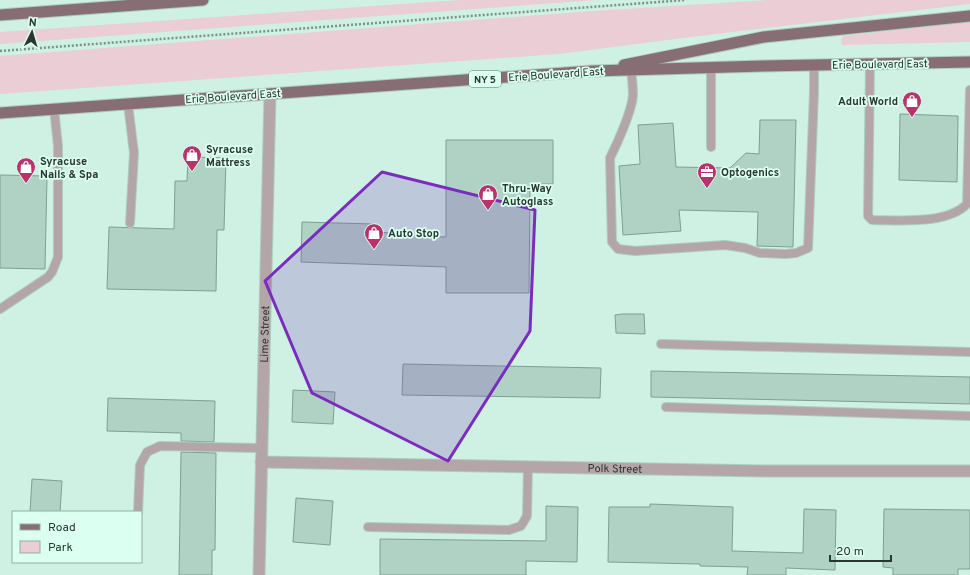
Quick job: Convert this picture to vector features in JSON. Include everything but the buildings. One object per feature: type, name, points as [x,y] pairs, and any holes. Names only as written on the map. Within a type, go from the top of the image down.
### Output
[{"type":"main road","points":[[0,15],[203,0]]},
{"type":"main road","points":[[592,71],[764,37],[970,16]]},
{"type":"main road","name":"Erie Boulevard East","points":[[0,113],[592,71],[970,62]]},
{"type":"street","name":"Lime Street","points":[[259,575],[270,94]]},
{"type":"street","name":"Polk Street","points":[[261,462],[764,471],[970,471]]},
{"type":"lane","points":[[870,64],[868,216],[872,220],[931,219],[961,210],[967,204],[970,90]]},
{"type":"lane","points":[[631,70],[633,97],[616,146],[610,158],[612,242],[618,249],[635,251],[725,245],[745,248],[760,253],[784,254],[796,253],[808,248],[814,65]]},
{"type":"lane","points":[[711,68],[711,147]]},
{"type":"lane","points":[[128,104],[134,153],[130,223]]},
{"type":"lane","points":[[0,309],[48,277],[52,272],[58,256],[58,146],[54,109]]},
{"type":"lane","points":[[661,344],[970,352]]},
{"type":"lane","points":[[666,407],[970,416]]},
{"type":"lane","points":[[138,511],[140,464],[147,452],[160,446],[261,448]]},
{"type":"lane","points":[[368,527],[509,530],[521,526],[527,516],[528,466]]},
{"type":"path","points":[[0,51],[685,0]]},
{"type":"highlighted area","points":[[382,172],[535,210],[530,331],[448,461],[312,393],[265,281]]},
{"type":"green space","points":[[460,0],[597,0],[0,44],[0,32]]},
{"type":"green space","points":[[766,0],[970,0],[970,4],[559,54],[0,94],[0,56],[593,11]]},
{"type":"green space","points":[[970,22],[970,42],[842,45],[841,41],[843,36]]},
{"type":"place","name":"Adult World","points":[[912,118]]},
{"type":"place","name":"Syracuse Mattress","points":[[192,172]]},
{"type":"place","name":"Syracuse Nails & Spa","points":[[26,184]]},
{"type":"place","name":"Optogenics","points":[[707,189]]},
{"type":"place","name":"Thru-Way Autoglass","points":[[488,211]]},
{"type":"place","name":"Auto Stop","points":[[374,250]]}]
